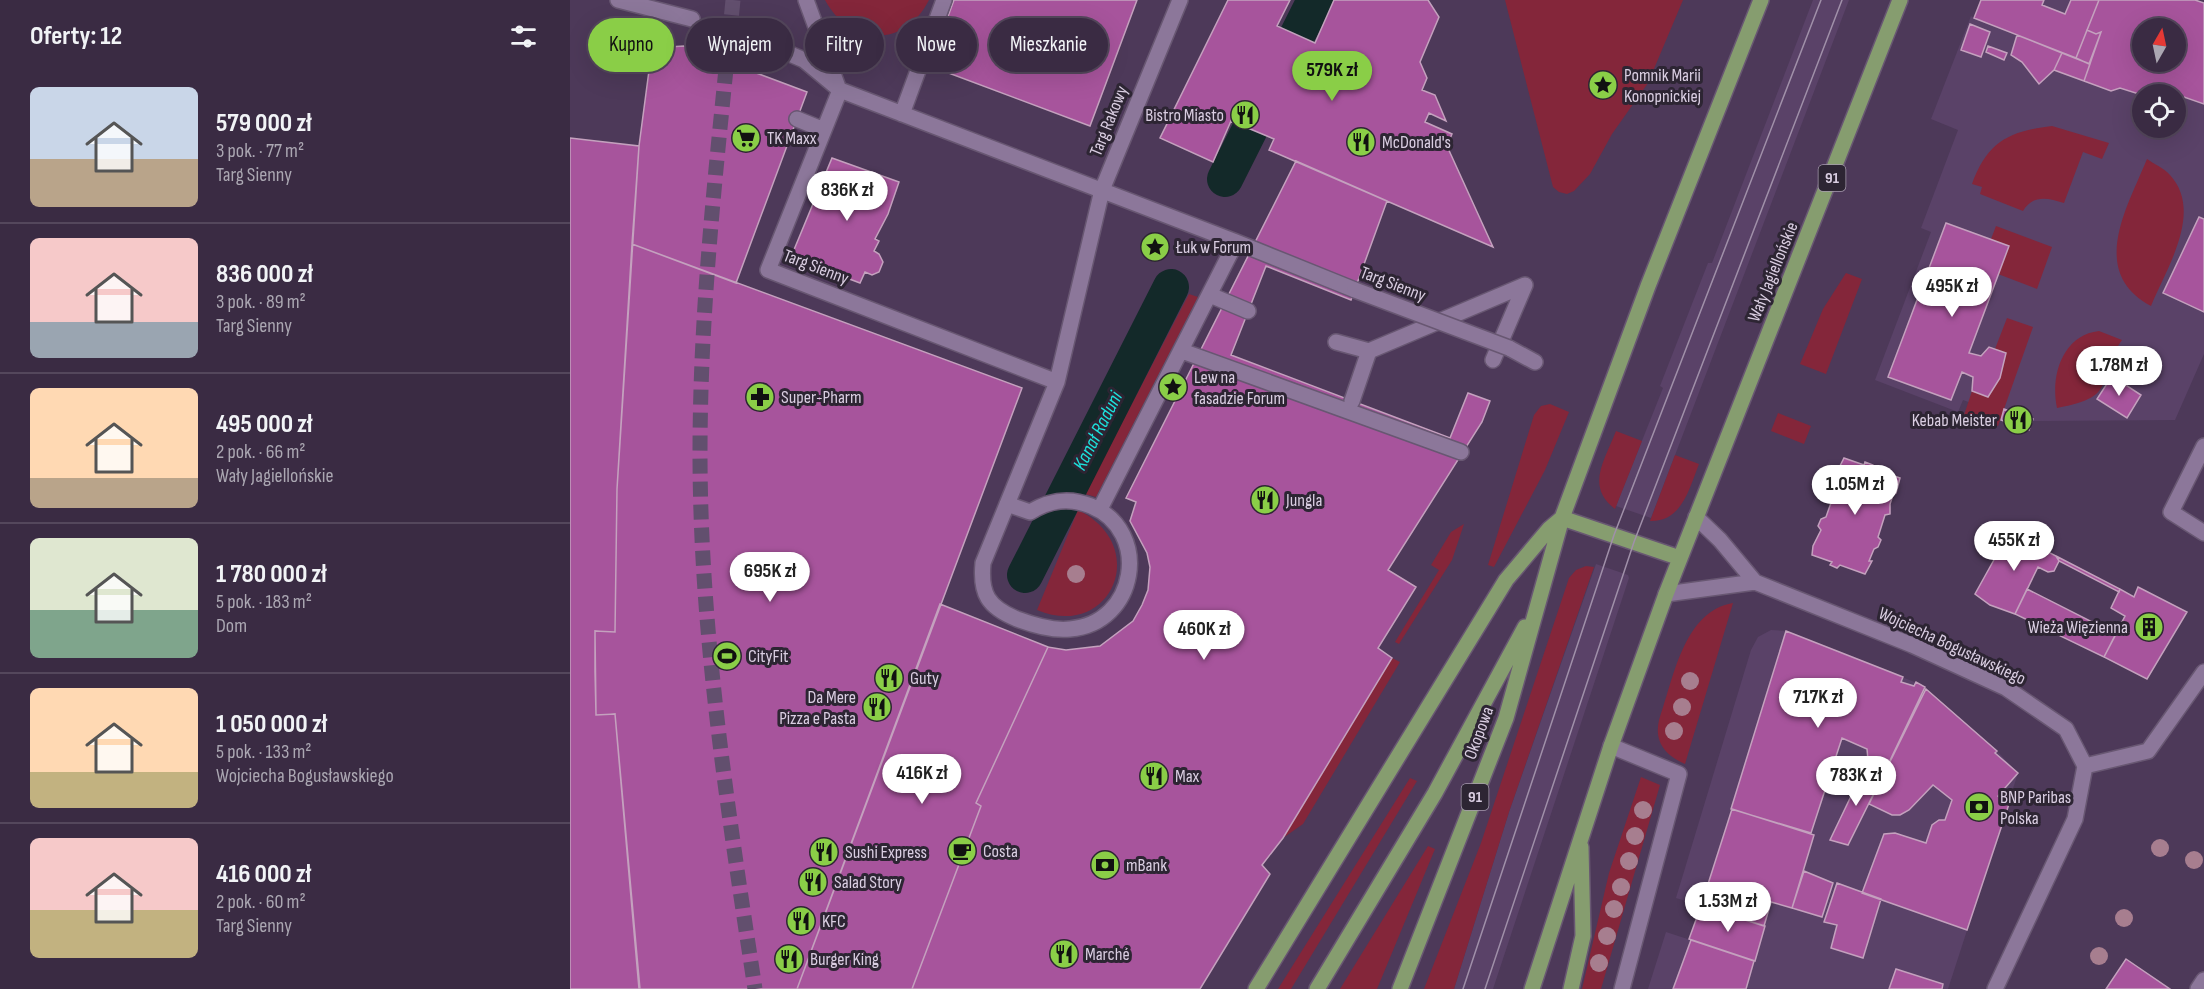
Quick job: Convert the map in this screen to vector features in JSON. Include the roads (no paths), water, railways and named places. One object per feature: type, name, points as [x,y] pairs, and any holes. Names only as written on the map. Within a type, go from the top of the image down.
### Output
[{"type":"main road","name":"91","points":[[1562,518],[1648,286],[1761,0]]},
{"type":"main road","name":"Wały Jagiellońskie","points":[[1680,558],[1838,163],[1900,0]]},
{"type":"main road","points":[[1256,989],[1506,580],[1549,529],[1562,518],[1680,558]]},
{"type":"main road","name":"Okopowa","points":[[1400,989],[1506,718],[1562,518]]},
{"type":"main road","name":"91","points":[[1532,989],[1611,746],[1680,558]]},
{"type":"main road","points":[[1317,989],[1435,794],[1539,600]]},
{"type":"main road","points":[[1571,989],[1583,936],[1581,834]]},
{"type":"street","points":[[618,0],[688,18]]},
{"type":"street","points":[[806,0],[840,90]]},
{"type":"street","points":[[902,114],[944,0]]},
{"type":"street","name":"Targ Rakowy","points":[[1102,190],[1180,0]]},
{"type":"street","points":[[793,55],[804,60],[840,90]]},
{"type":"street","name":"Targ Sienny","points":[[1057,382],[768,270],[840,90],[1509,348],[1535,362]]},
{"type":"street","points":[[798,119],[824,130]]},
{"type":"street","points":[[1007,504],[1030,512],[1054,501],[1082,502],[1100,509],[1115,522],[1126,540],[1131,560],[1129,580],[1121,599],[1108,615],[1090,625],[1070,629],[1030,624],[1006,614],[989,602],[981,583],[983,563],[1007,504],[1057,382],[1102,190]]},
{"type":"street","points":[[1100,509],[1236,242]]},
{"type":"street","points":[[1336,342],[1369,351],[1525,285],[1493,360]]},
{"type":"street","points":[[1210,295],[1248,310]]},
{"type":"street","points":[[1182,351],[1444,441],[1461,452]]},
{"type":"street","points":[[1352,401],[1369,351]]},
{"type":"street","points":[[2204,446],[2171,512],[2204,533]]},
{"type":"street","name":"Wojciecha Bogusławskiego","points":[[1696,517],[1720,540],[1755,582],[1912,645],[2006,688],[2066,729],[2085,766]]},
{"type":"street","name":"Wojciecha Bogusławskiego","points":[[1666,594],[1755,582]]},
{"type":"street","points":[[1995,989],[2075,819],[2085,766],[2148,751],[2204,672]]},
{"type":"street","points":[[1611,746],[1679,774],[1622,989]]},
{"type":"street","points":[[2198,989],[2204,980]]},
{"type":"waterway","name":"Kanał Raduni","points":[[1225,179],[1315,0]]},
{"type":"waterway","name":"Kanał Raduni","points":[[1025,575],[1171,287]]},
{"type":"tunnel","points":[[733,0],[706,283],[701,396],[701,520],[717,722],[755,989]]},
{"type":"tram line","points":[[1463,989],[1614,535],[1821,0]]},
{"type":"tram line","points":[[1485,989],[1634,542],[1842,0]]},
{"type":"place","name":"Pomnik Marii Konopnickiej","points":[[1603,85]]},
{"type":"place","name":"Bistro Miasto","points":[[1245,115]]},
{"type":"place","name":"TK Maxx","points":[[746,138]]},
{"type":"place","name":"McDonald's","points":[[1361,142]]},
{"type":"place","name":"Łuk w Forum","points":[[1155,247]]},
{"type":"place","name":"Lew na fasadzie Forum","points":[[1173,387]]},
{"type":"place","name":"Super-Pharm","points":[[760,397]]},
{"type":"place","name":"Kebab Meister","points":[[2018,420]]},
{"type":"place","name":"Jungla","points":[[1265,500]]},
{"type":"place","name":"Wieża Więzienna","points":[[2149,627]]},
{"type":"place","name":"CityFit","points":[[727,656]]},
{"type":"place","name":"Guty","points":[[889,678]]},
{"type":"place","name":"Da Mere Pizza e Pasta","points":[[877,707]]},
{"type":"place","name":"Max","points":[[1154,776]]},
{"type":"place","name":"BNP Paribas Polska","points":[[1979,807]]},
{"type":"place","name":"Costa","points":[[962,851]]},
{"type":"place","name":"Sushi Express","points":[[824,852]]},
{"type":"place","name":"mBank","points":[[1105,865]]},
{"type":"place","name":"Salad Story","points":[[813,882]]},
{"type":"place","name":"KFC","points":[[801,921]]},
{"type":"place","name":"Marché","points":[[1064,954]]},
{"type":"place","name":"Burger King","points":[[789,959]]}]
